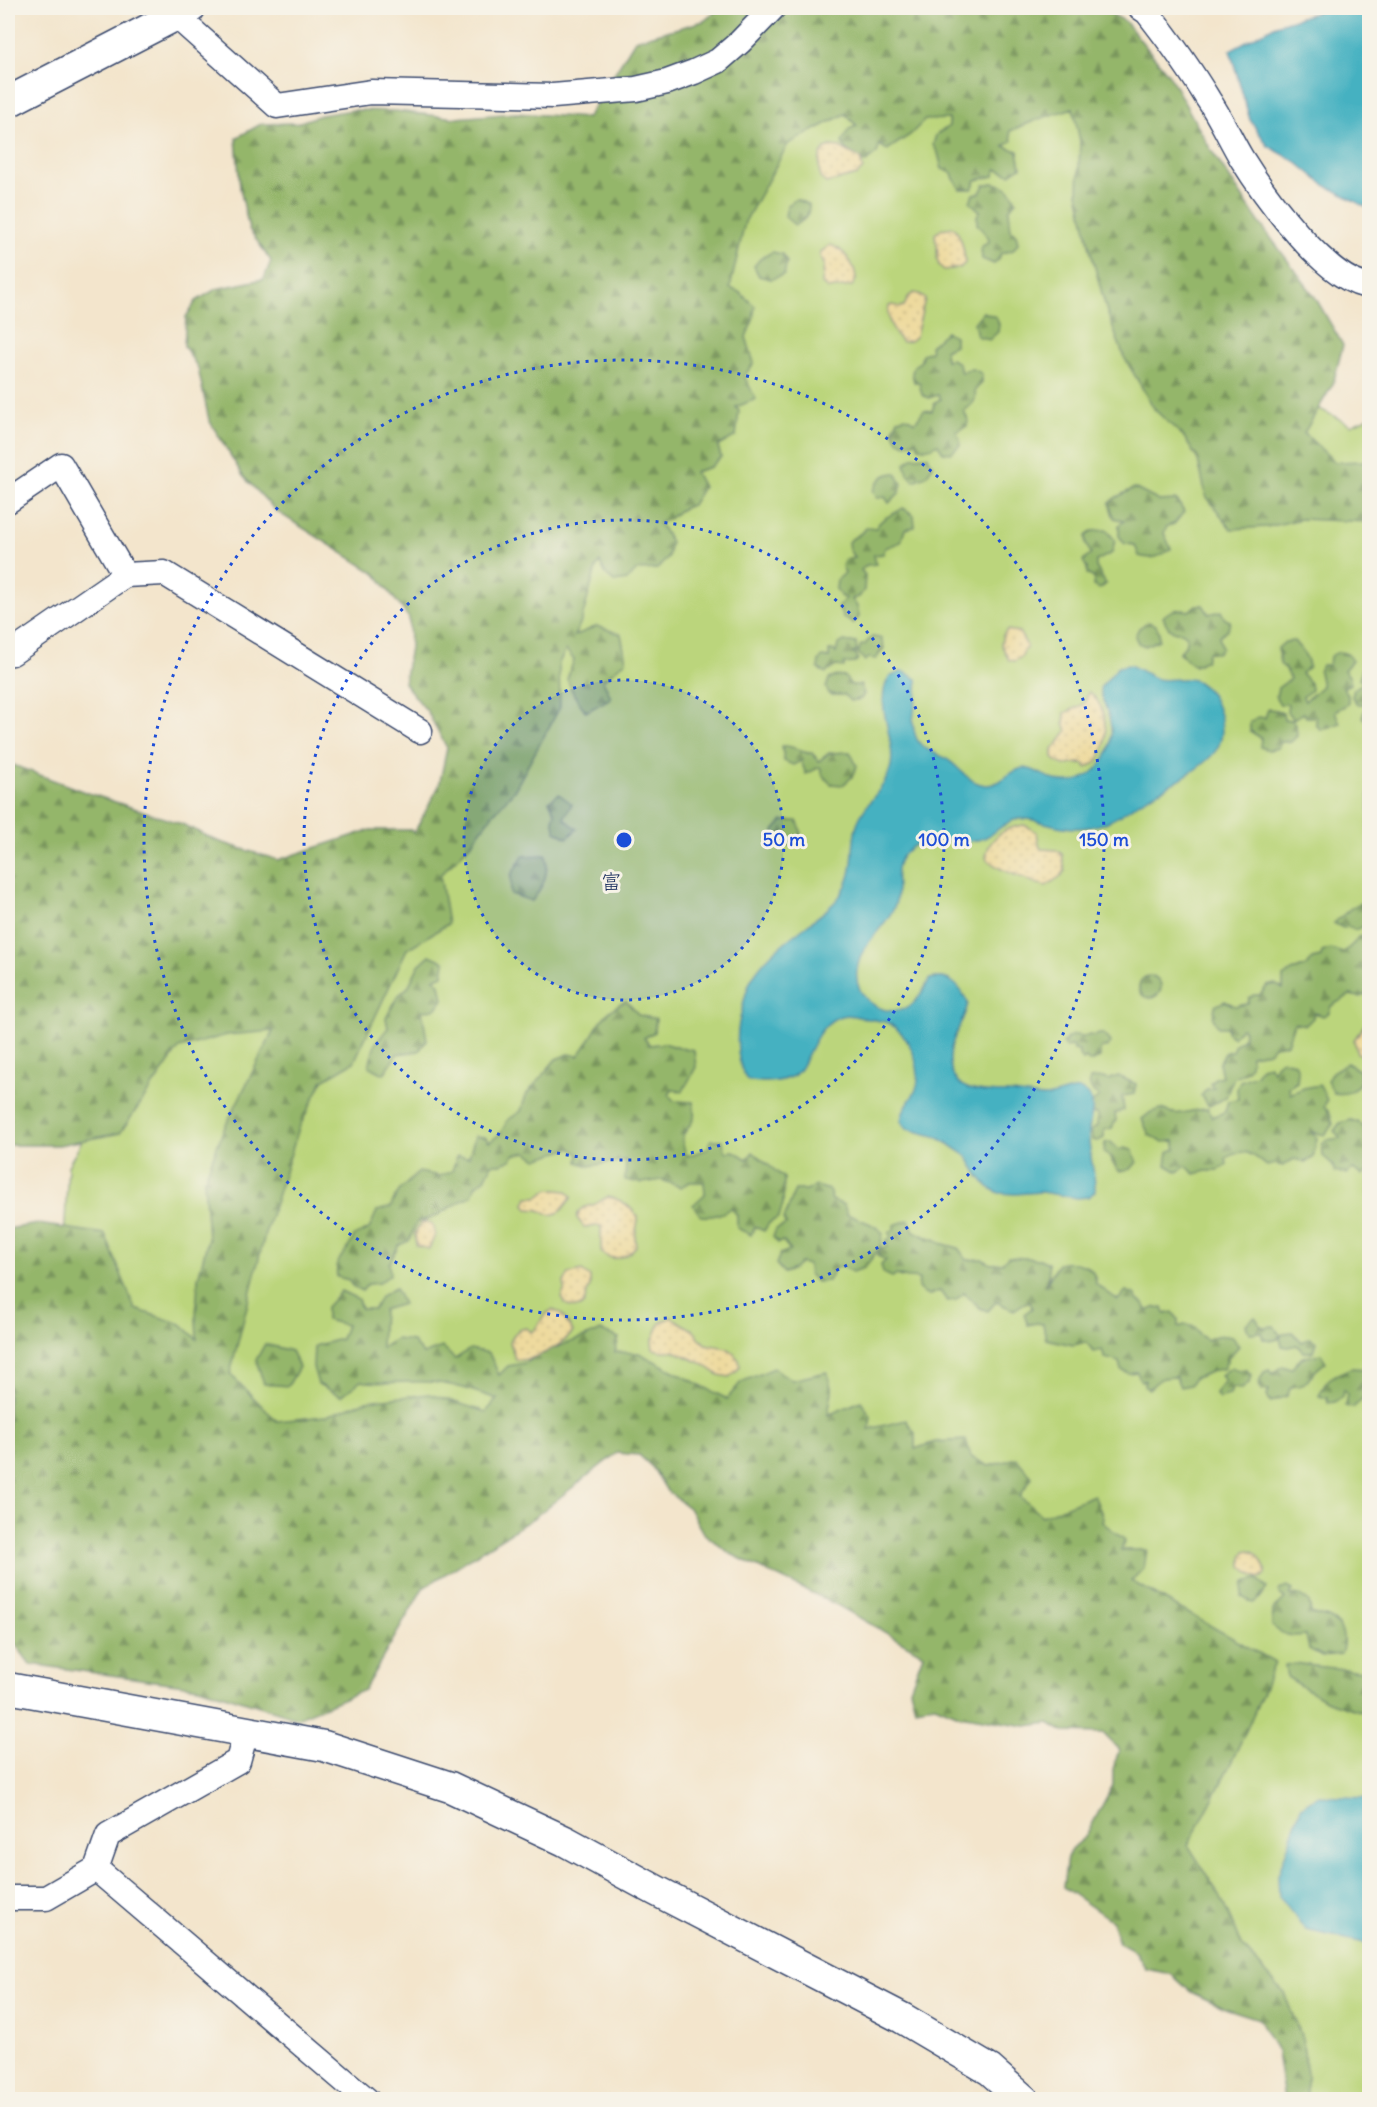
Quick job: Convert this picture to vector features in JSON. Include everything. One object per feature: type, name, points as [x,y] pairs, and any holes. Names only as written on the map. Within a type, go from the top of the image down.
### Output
[{"type":"street","points":[[8,102],[182,11],[277,106],[371,92],[553,96],[636,89],[685,75],[718,61],[773,8]]},
{"type":"street","points":[[1141,8],[1147,12],[1177,51],[1209,100],[1243,160],[1275,206],[1313,251],[1342,276],[1359,285],[1370,286]]},
{"type":"street","points":[[8,501],[61,465],[125,575]]},
{"type":"street","points":[[8,651],[12,653],[125,575],[164,573],[420,731]]},
{"type":"street","points":[[8,1688],[324,1746],[450,1787],[565,1841],[902,2018],[990,2070],[1024,2100]]},
{"type":"street","points":[[8,1898],[46,1898],[96,1869],[108,1835],[238,1761],[246,1732]]},
{"type":"street","points":[[96,1869],[367,2100]]},
{"type":"green space","points":[[720,8],[1100,8],[1125,21],[1169,75],[1211,150],[1259,222],[1315,297],[1343,345],[1333,384],[1304,433],[1335,462],[1369,461],[1369,522],[1301,519],[1267,527],[1231,529],[1206,496],[1198,460],[1184,437],[1155,410],[1124,357],[1107,312],[1078,193],[1080,141],[1073,108],[1010,131],[1012,141],[1004,146],[1018,151],[1021,167],[1010,174],[996,169],[994,176],[976,180],[972,189],[960,189],[952,173],[942,169],[938,153],[933,145],[936,135],[949,126],[949,119],[925,120],[910,135],[887,150],[880,145],[877,153],[866,162],[853,159],[842,143],[849,129],[857,126],[845,114],[788,144],[745,222],[730,288],[739,292],[755,306],[753,320],[746,337],[754,363],[744,376],[756,399],[736,407],[739,411],[736,436],[718,446],[721,457],[710,467],[695,472],[703,487],[692,505],[659,523],[671,542],[668,557],[657,569],[637,570],[627,580],[614,582],[606,575],[600,562],[596,568],[581,622],[574,636],[597,626],[621,634],[626,661],[603,680],[611,698],[586,712],[574,695],[567,679],[574,660],[566,650],[559,663],[560,707],[514,791],[470,845],[440,875],[448,924],[407,949],[354,1062],[323,1080],[299,1128],[265,1234],[230,1374],[277,1421],[326,1416],[366,1401],[429,1394],[486,1412],[497,1399],[445,1384],[361,1381],[341,1396],[318,1384],[313,1367],[314,1346],[341,1339],[346,1325],[326,1320],[326,1307],[341,1291],[358,1299],[361,1309],[374,1309],[380,1297],[395,1288],[403,1304],[383,1310],[381,1348],[396,1339],[412,1341],[423,1354],[442,1347],[455,1359],[470,1349],[489,1353],[499,1375],[508,1366],[525,1363],[540,1353],[601,1331],[619,1338],[615,1352],[639,1353],[727,1399],[741,1382],[774,1368],[792,1380],[827,1372],[832,1391],[828,1415],[861,1401],[871,1416],[869,1429],[906,1420],[915,1433],[915,1449],[935,1442],[966,1440],[971,1457],[989,1466],[1016,1458],[1032,1477],[1020,1496],[1042,1516],[1094,1495],[1103,1517],[1102,1522],[1125,1540],[1121,1550],[1147,1550],[1144,1568],[1131,1581],[1275,1662],[1235,1755],[1188,1845],[1220,1896],[1243,1947],[1284,1993],[1302,2038],[1307,2074],[1307,2099],[1284,2099],[1277,2052],[1259,2019],[1225,2008],[1191,1992],[1171,1974],[1146,1969],[1136,1952],[1119,1943],[1112,1921],[1063,1887],[1067,1857],[1074,1846],[1086,1836],[1113,1785],[1113,1769],[1119,1750],[1103,1733],[1064,1732],[1049,1723],[1026,1726],[959,1715],[935,1705],[915,1708],[910,1689],[923,1654],[839,1606],[731,1554],[703,1533],[689,1508],[667,1491],[653,1468],[639,1455],[617,1453],[532,1519],[423,1588],[364,1690],[297,1718],[199,1687],[30,1664],[8,1634],[8,1229],[38,1224],[105,1234],[135,1309],[181,1324],[197,1339],[198,1278],[208,1239],[204,1180],[223,1131],[273,1031],[227,1035],[179,1048],[120,1133],[59,1145],[8,1145],[8,763],[85,792],[182,824],[217,841],[278,860],[370,830],[411,830],[414,833],[439,786],[447,748],[427,711],[404,683],[410,647],[409,618],[376,574],[276,511],[243,476],[209,420],[198,368],[184,346],[186,317],[196,301],[216,289],[264,279],[271,261],[249,229],[240,188],[236,138],[261,124],[297,123],[321,115],[353,110],[396,111],[456,118],[516,113],[587,118],[635,40],[704,21]]},
{"type":"green space","points":[[925,22],[1152,104],[1202,349],[1351,425],[1369,417],[1369,2099],[1298,2099],[1279,2010],[1107,1885],[1173,1698],[619,1395],[311,1626],[57,1373],[68,1166],[206,914],[387,917],[770,129]]},
{"type":"green space","points":[[993,183],[1008,188],[1016,201],[1009,210],[1011,230],[1016,234],[1018,243],[1013,250],[1000,254],[994,264],[982,259],[981,247],[989,242],[988,237],[977,224],[980,211],[970,202],[973,194],[980,193],[984,185]]},
{"type":"green space","points":[[796,199],[809,205],[806,217],[795,225],[785,217],[787,206]]},
{"type":"green space","points":[[772,252],[782,254],[787,262],[784,275],[771,279],[759,276],[754,266],[760,259]]},
{"type":"green space","points":[[983,312],[996,317],[999,324],[998,332],[989,340],[977,336],[974,323]]},
{"type":"green space","points":[[946,332],[955,336],[955,345],[945,350],[946,360],[951,359],[959,363],[961,373],[972,369],[982,374],[982,383],[975,390],[974,402],[964,411],[968,420],[967,426],[956,432],[960,445],[951,453],[943,452],[938,444],[931,448],[924,448],[919,447],[916,441],[906,444],[898,441],[893,430],[898,419],[906,417],[915,422],[924,410],[932,411],[935,402],[941,399],[938,395],[929,398],[922,395],[921,384],[914,382],[912,373],[914,366],[921,361],[922,354],[931,351],[930,346]]},
{"type":"green space","points":[[928,456],[933,466],[926,476],[914,481],[908,474],[905,464],[913,457]]},
{"type":"green space","points":[[896,473],[902,484],[899,493],[889,503],[885,497],[877,498],[873,491],[879,480]]},
{"type":"green space","points":[[1134,488],[1159,501],[1177,500],[1184,512],[1174,524],[1167,526],[1164,533],[1171,549],[1159,556],[1148,558],[1139,556],[1135,545],[1125,544],[1119,536],[1119,525],[1124,521],[1114,518],[1109,503]]},
{"type":"green space","points":[[903,508],[914,515],[915,527],[905,529],[901,542],[885,548],[883,554],[874,555],[876,564],[867,565],[861,570],[865,575],[864,590],[859,597],[852,599],[858,608],[859,617],[853,624],[843,617],[838,607],[846,598],[841,597],[836,589],[837,580],[845,573],[842,566],[845,559],[854,557],[849,550],[848,542],[867,527],[876,528],[884,519]]},
{"type":"green space","points":[[1106,530],[1115,540],[1112,553],[1096,561],[1096,567],[1106,584],[1100,589],[1093,586],[1094,578],[1087,574],[1083,561],[1091,554],[1086,544],[1086,536],[1092,531]]},
{"type":"green space","points":[[1196,605],[1203,605],[1209,614],[1221,611],[1225,619],[1230,621],[1228,629],[1219,636],[1222,648],[1217,653],[1208,652],[1206,660],[1195,666],[1179,653],[1185,646],[1187,636],[1170,629],[1163,617],[1175,610],[1189,611]]},
{"type":"green space","points":[[1148,622],[1156,625],[1159,640],[1145,646],[1138,643],[1135,636],[1139,628]]},
{"type":"green space","points":[[872,637],[881,638],[884,648],[876,659],[869,658],[865,661],[858,653],[861,645]]},
{"type":"green space","points":[[844,641],[856,643],[857,651],[853,653],[858,659],[855,663],[844,664],[844,667],[836,666],[826,673],[818,669],[819,660],[823,657],[829,658],[829,651],[833,650],[836,653],[838,645]]},
{"type":"green space","points":[[1294,641],[1304,653],[1309,667],[1301,673],[1310,683],[1311,690],[1303,697],[1305,701],[1322,686],[1319,672],[1322,665],[1329,665],[1330,657],[1340,652],[1350,656],[1352,661],[1344,670],[1351,684],[1343,687],[1348,695],[1348,704],[1335,711],[1340,723],[1321,730],[1316,725],[1316,717],[1306,717],[1304,713],[1293,719],[1287,712],[1288,704],[1280,705],[1276,697],[1278,688],[1290,679],[1286,669],[1280,664],[1278,648],[1285,642]]},
{"type":"green space","points":[[1369,665],[1364,672],[1369,681],[1369,723],[1362,717],[1366,708],[1365,704],[1357,704],[1352,697],[1354,689],[1363,683],[1359,678],[1363,667]]},
{"type":"green space","points":[[844,676],[851,685],[861,685],[864,694],[861,699],[850,701],[845,695],[830,695],[826,688],[829,679]]},
{"type":"green space","points":[[1268,709],[1283,713],[1284,719],[1296,724],[1297,736],[1291,742],[1281,742],[1278,748],[1269,750],[1260,747],[1261,738],[1250,731],[1250,722],[1258,717],[1265,718]]},
{"type":"green space","points":[[782,746],[812,753],[819,761],[829,753],[850,752],[857,766],[852,777],[843,785],[831,784],[823,776],[820,767],[806,774],[801,761],[793,765],[784,761]]},
{"type":"green space","points":[[559,794],[572,804],[564,818],[577,829],[567,838],[556,831],[553,820],[555,813],[549,801]]},
{"type":"green space","points":[[783,821],[797,821],[801,829],[797,842],[787,846],[777,839],[774,831]]},
{"type":"green space","points":[[546,855],[545,879],[532,901],[511,894],[511,875],[523,856]]},
{"type":"green space","points":[[1360,903],[1369,905],[1369,928],[1364,926],[1355,930],[1350,927],[1343,928],[1334,923],[1351,908]]},
{"type":"green space","points":[[1369,933],[1369,993],[1359,997],[1350,995],[1331,1006],[1329,1013],[1323,1016],[1314,1013],[1313,1018],[1306,1025],[1294,1023],[1287,1044],[1274,1046],[1269,1052],[1251,1055],[1249,1067],[1242,1074],[1234,1077],[1226,1097],[1209,1106],[1201,1096],[1207,1089],[1214,1088],[1210,1084],[1215,1078],[1222,1076],[1219,1063],[1226,1052],[1232,1051],[1235,1044],[1243,1039],[1245,1031],[1241,1028],[1233,1037],[1227,1032],[1227,1027],[1218,1027],[1213,1018],[1215,1006],[1225,1001],[1235,1006],[1248,1004],[1249,998],[1260,995],[1267,986],[1275,984],[1283,989],[1283,977],[1292,971],[1307,966],[1312,959],[1321,957],[1322,952],[1330,949],[1343,953],[1358,937]]},
{"type":"green space","points":[[430,955],[445,962],[443,975],[434,979],[440,984],[443,999],[437,1008],[422,1011],[427,1040],[419,1051],[397,1054],[384,1074],[369,1066],[375,1044],[388,1028],[386,1018],[398,996],[408,987],[419,965]]},
{"type":"green space","points":[[1150,976],[1158,979],[1161,987],[1158,995],[1150,998],[1142,995],[1139,987],[1142,979]]},
{"type":"green space","points":[[626,1001],[639,1015],[656,1019],[654,1032],[644,1038],[650,1045],[665,1043],[694,1050],[696,1067],[683,1091],[672,1090],[669,1095],[674,1101],[693,1102],[694,1117],[682,1141],[687,1156],[708,1149],[711,1140],[722,1140],[726,1152],[734,1151],[747,1159],[753,1152],[784,1178],[783,1204],[779,1217],[769,1223],[764,1231],[755,1227],[751,1235],[737,1228],[737,1215],[731,1208],[717,1215],[701,1216],[693,1205],[705,1194],[704,1182],[690,1182],[680,1187],[662,1180],[642,1183],[625,1180],[626,1160],[589,1166],[578,1162],[579,1154],[571,1148],[537,1159],[527,1152],[513,1155],[511,1160],[501,1164],[492,1164],[485,1179],[476,1185],[472,1195],[434,1217],[417,1222],[409,1241],[399,1245],[389,1264],[390,1275],[379,1283],[368,1284],[362,1291],[352,1286],[349,1280],[337,1277],[339,1259],[354,1236],[369,1229],[377,1211],[391,1207],[399,1192],[419,1172],[440,1176],[452,1171],[457,1156],[469,1157],[475,1136],[485,1137],[489,1142],[500,1134],[508,1120],[521,1111],[526,1095],[556,1059],[569,1054],[578,1056],[609,1012]]},
{"type":"green space","points":[[1104,1034],[1110,1042],[1108,1047],[1100,1049],[1100,1058],[1089,1062],[1086,1058],[1083,1060],[1079,1051],[1074,1050],[1072,1046],[1065,1047],[1063,1042],[1074,1035],[1082,1037]]},
{"type":"green space","points":[[1281,1060],[1295,1063],[1298,1070],[1297,1082],[1289,1087],[1290,1094],[1320,1085],[1327,1100],[1324,1107],[1330,1113],[1333,1124],[1325,1135],[1312,1132],[1317,1138],[1313,1158],[1305,1162],[1294,1159],[1283,1166],[1275,1164],[1267,1166],[1244,1152],[1226,1158],[1227,1164],[1218,1171],[1195,1174],[1186,1166],[1178,1172],[1166,1165],[1168,1152],[1176,1149],[1174,1141],[1162,1142],[1149,1135],[1142,1119],[1151,1112],[1161,1109],[1180,1113],[1208,1109],[1212,1117],[1225,1112],[1228,1101],[1238,1099],[1237,1089],[1240,1081],[1256,1075],[1261,1067],[1269,1065],[1273,1071]]},
{"type":"green space","points":[[1347,1063],[1360,1071],[1361,1081],[1350,1092],[1334,1093],[1327,1081],[1332,1072]]},
{"type":"green space","points":[[1118,1076],[1136,1084],[1134,1094],[1122,1096],[1124,1110],[1115,1113],[1116,1120],[1112,1128],[1104,1130],[1104,1138],[1098,1141],[1092,1140],[1091,1131],[1097,1126],[1097,1115],[1089,1111],[1089,1105],[1099,1097],[1090,1087],[1090,1079],[1108,1080]]},
{"type":"green space","points":[[1351,1120],[1366,1129],[1369,1125],[1369,1172],[1363,1175],[1353,1169],[1347,1174],[1335,1172],[1332,1164],[1323,1156],[1322,1145],[1326,1140],[1341,1138],[1334,1131],[1340,1123]]},
{"type":"green space","points":[[1111,1142],[1119,1150],[1125,1148],[1132,1150],[1137,1162],[1131,1169],[1119,1171],[1112,1162],[1112,1158],[1104,1153],[1105,1143]]},
{"type":"green space","points":[[817,1186],[829,1190],[832,1200],[844,1205],[847,1214],[871,1224],[883,1233],[880,1248],[887,1247],[886,1240],[891,1238],[889,1233],[894,1230],[894,1225],[909,1220],[914,1231],[940,1243],[958,1248],[967,1260],[982,1259],[991,1264],[1002,1263],[1008,1257],[1040,1259],[1048,1263],[1049,1276],[1045,1286],[1058,1264],[1077,1263],[1088,1268],[1095,1277],[1096,1284],[1118,1300],[1126,1291],[1136,1295],[1137,1300],[1144,1304],[1148,1311],[1155,1307],[1163,1308],[1165,1314],[1173,1312],[1178,1319],[1178,1327],[1185,1325],[1195,1327],[1199,1335],[1208,1340],[1219,1336],[1232,1337],[1239,1346],[1229,1357],[1223,1369],[1194,1378],[1190,1385],[1180,1387],[1176,1377],[1167,1377],[1149,1389],[1144,1386],[1145,1380],[1141,1381],[1137,1372],[1128,1373],[1121,1370],[1119,1362],[1105,1358],[1102,1350],[1094,1352],[1086,1342],[1073,1345],[1046,1339],[1043,1324],[1028,1325],[1024,1314],[1032,1308],[1030,1301],[1014,1310],[996,1302],[988,1311],[980,1308],[964,1293],[956,1300],[947,1301],[940,1291],[930,1295],[924,1294],[918,1288],[919,1279],[897,1275],[892,1277],[883,1273],[881,1265],[886,1260],[878,1256],[879,1249],[864,1268],[852,1272],[842,1266],[835,1268],[828,1281],[816,1282],[809,1274],[808,1265],[801,1263],[784,1273],[776,1264],[780,1254],[790,1250],[783,1241],[778,1243],[773,1237],[776,1229],[785,1225],[784,1219],[795,1190],[806,1190]]},
{"type":"green space","points":[[1255,1317],[1262,1327],[1274,1326],[1280,1335],[1278,1339],[1270,1341],[1263,1339],[1261,1332],[1250,1333],[1246,1324]]},
{"type":"green space","points":[[1293,1332],[1302,1342],[1310,1338],[1317,1342],[1314,1351],[1304,1352],[1297,1345],[1282,1346],[1280,1338],[1283,1333]]},
{"type":"green space","points":[[265,1344],[291,1351],[299,1367],[288,1386],[264,1384],[256,1360]]},
{"type":"green space","points":[[1321,1354],[1326,1362],[1303,1385],[1291,1387],[1287,1396],[1271,1402],[1267,1396],[1269,1390],[1262,1391],[1260,1388],[1260,1379],[1264,1372],[1269,1370],[1273,1374],[1283,1366],[1291,1369],[1302,1357]]},
{"type":"green space","points":[[1232,1367],[1238,1371],[1246,1369],[1251,1375],[1249,1383],[1242,1389],[1232,1388],[1230,1395],[1219,1398],[1215,1393],[1225,1381],[1221,1375]]},
{"type":"green space","points":[[1351,1368],[1369,1369],[1369,1396],[1365,1396],[1353,1408],[1345,1406],[1347,1394],[1343,1390],[1342,1397],[1335,1402],[1328,1403],[1327,1398],[1319,1396],[1331,1378]]},
{"type":"green space","points":[[1257,1579],[1267,1588],[1253,1603],[1242,1597],[1244,1582]]},
{"type":"green space","points":[[1287,1587],[1293,1590],[1290,1595],[1301,1596],[1309,1602],[1311,1613],[1328,1618],[1339,1626],[1343,1635],[1341,1654],[1322,1656],[1309,1649],[1306,1635],[1288,1635],[1272,1626],[1273,1611],[1285,1598],[1279,1594],[1279,1590]]},
{"type":"green space","points":[[1296,1663],[1369,1672],[1369,1714],[1325,1700],[1287,1677],[1285,1665]]},
{"type":"sand","points":[[830,146],[840,147],[860,158],[863,169],[857,175],[826,183],[820,178],[819,168],[821,155]]},
{"type":"sand","points":[[953,227],[960,238],[965,263],[960,268],[944,270],[937,261],[935,234],[941,229]]},
{"type":"sand","points":[[830,245],[844,253],[851,263],[856,280],[852,286],[828,289],[822,284],[824,264],[820,256],[821,252]]},
{"type":"sand","points":[[914,293],[925,299],[916,336],[910,341],[902,342],[891,325],[888,310],[889,306],[893,305],[904,306],[909,296]]},
{"type":"sand","points":[[1007,630],[1019,632],[1027,646],[1021,657],[1015,661],[1009,660],[1001,644]]},
{"type":"sand","points":[[1089,692],[1095,698],[1103,714],[1106,734],[1102,752],[1097,761],[1086,768],[1085,764],[1080,763],[1062,764],[1053,758],[1053,750],[1067,731],[1064,723],[1065,713],[1084,704]]},
{"type":"sand","points":[[1024,825],[1037,832],[1041,849],[1056,850],[1062,854],[1065,871],[1046,886],[1004,870],[986,858],[994,839],[1004,831]]},
{"type":"sand","points":[[1369,1022],[1369,1058],[1357,1053],[1354,1040],[1364,1025]]},
{"type":"sand","points":[[549,1189],[566,1191],[572,1197],[560,1212],[551,1215],[539,1210],[528,1209],[525,1204],[528,1197],[538,1197]]},
{"type":"sand","points":[[608,1197],[625,1204],[638,1217],[636,1246],[620,1258],[610,1257],[601,1252],[601,1226],[584,1227],[577,1218],[582,1208]]},
{"type":"sand","points":[[421,1223],[432,1224],[435,1235],[429,1249],[416,1246],[415,1233]]},
{"type":"sand","points":[[582,1271],[590,1277],[590,1287],[583,1304],[577,1308],[566,1304],[561,1298],[565,1289],[564,1282],[569,1274]]},
{"type":"sand","points":[[552,1310],[561,1313],[573,1332],[546,1352],[529,1359],[515,1359],[510,1342],[514,1334],[518,1330],[527,1328],[531,1332]]},
{"type":"sand","points":[[671,1317],[693,1330],[705,1344],[727,1348],[733,1353],[739,1360],[740,1366],[736,1372],[729,1377],[719,1375],[701,1363],[674,1351],[653,1349],[652,1342],[660,1323]]},
{"type":"sand","points":[[1250,1550],[1259,1557],[1265,1568],[1265,1575],[1259,1578],[1242,1566],[1245,1551]]},
{"type":"water","points":[[1330,8],[1366,8],[1369,17],[1369,209],[1323,184],[1295,161],[1268,146],[1250,120],[1230,50],[1276,25]]},
{"type":"water","points":[[1129,665],[1157,679],[1188,679],[1205,687],[1215,702],[1221,720],[1221,739],[1213,755],[1183,777],[1118,817],[1102,824],[1069,828],[1022,819],[1007,823],[978,840],[940,839],[914,846],[905,853],[898,865],[897,898],[891,914],[863,952],[857,971],[857,981],[865,997],[872,1004],[889,1011],[899,1010],[912,1004],[930,979],[949,980],[962,991],[968,1003],[955,1035],[950,1055],[954,1077],[960,1084],[977,1091],[1045,1097],[1073,1090],[1084,1091],[1092,1104],[1089,1138],[1095,1191],[1089,1197],[1077,1198],[1041,1192],[999,1193],[988,1187],[967,1156],[938,1137],[907,1129],[901,1121],[902,1114],[918,1083],[917,1068],[906,1039],[896,1028],[887,1023],[853,1016],[839,1016],[821,1031],[798,1072],[793,1076],[770,1082],[747,1080],[739,1060],[738,1037],[743,1004],[751,980],[771,954],[840,896],[850,874],[855,832],[860,816],[885,782],[891,766],[891,743],[883,698],[889,677],[903,671],[917,679],[913,723],[918,741],[925,748],[950,761],[974,781],[980,784],[992,784],[1024,768],[1063,782],[1084,778],[1092,773],[1105,758],[1111,738],[1111,728],[1100,688],[1118,667]]},
{"type":"water","points":[[1317,1796],[1369,1798],[1369,1944],[1306,1930],[1279,1897],[1278,1875],[1301,1807]]},
{"type":"district","name":"富","points":[[611,882]]}]
